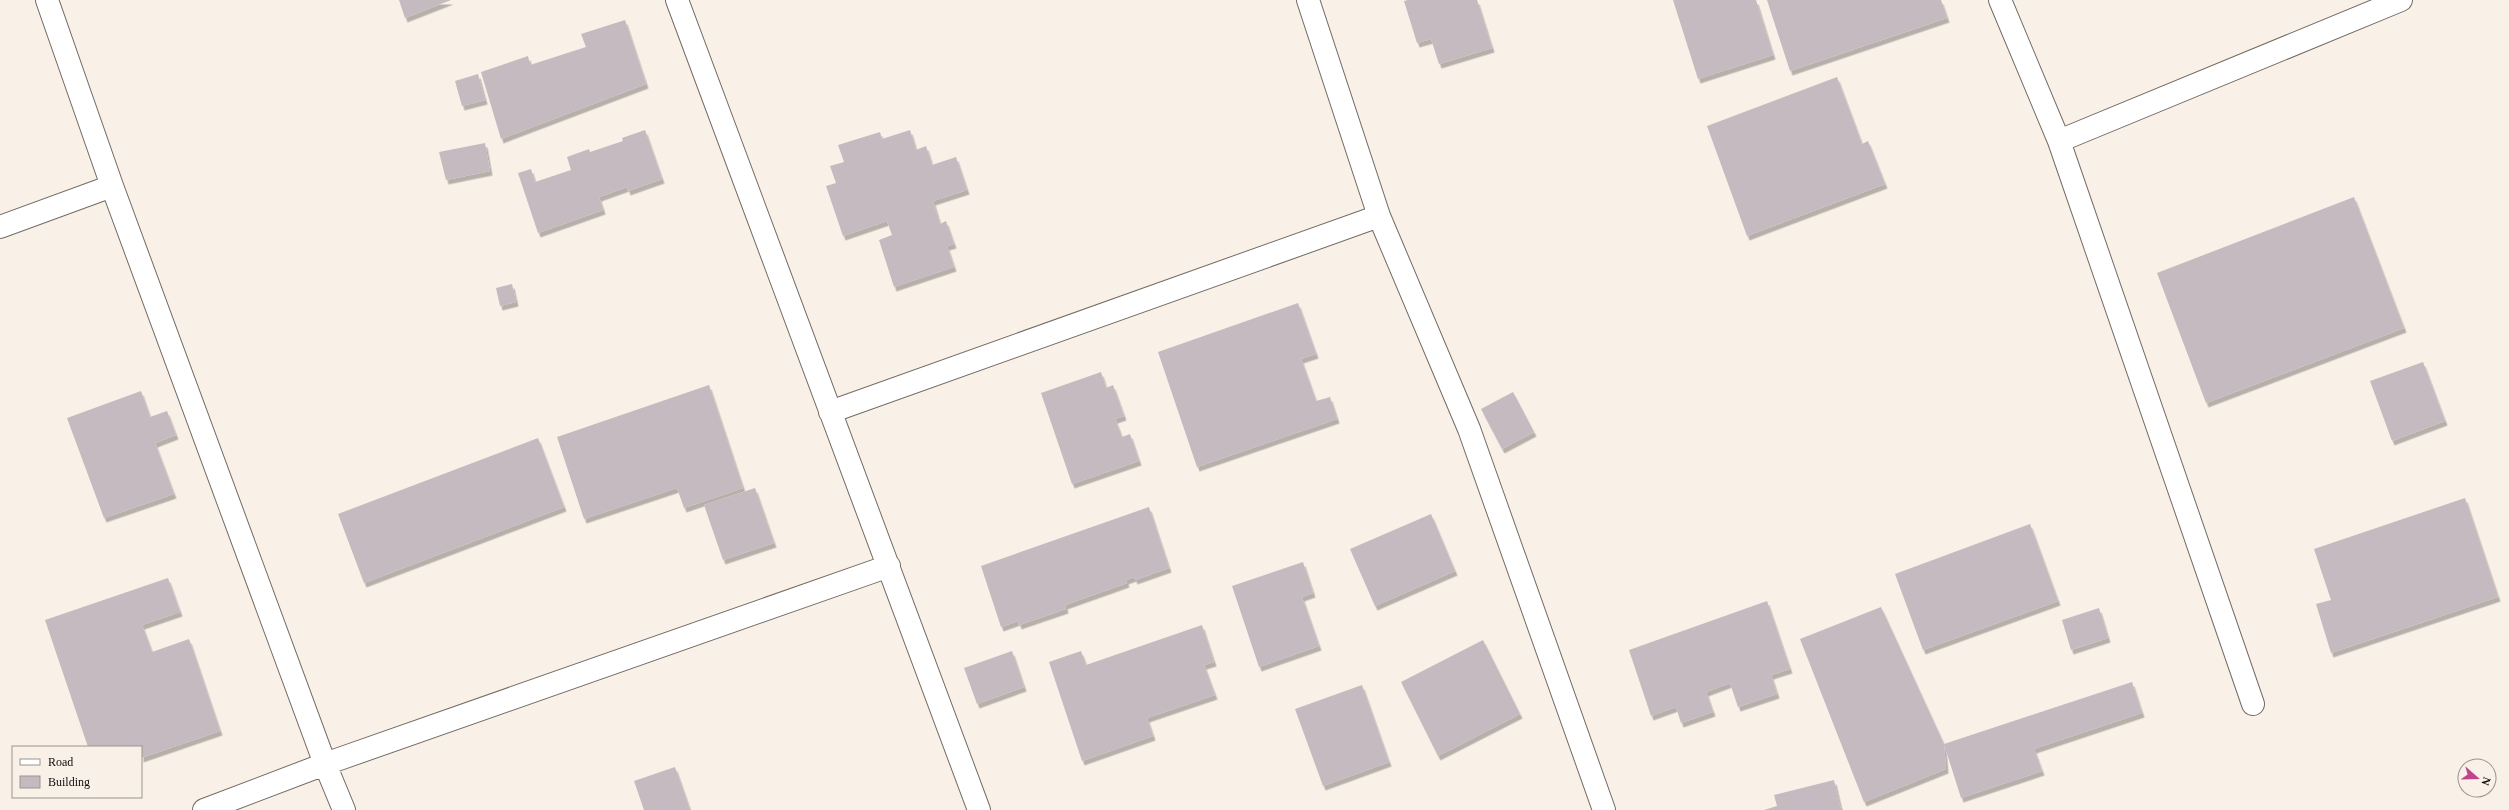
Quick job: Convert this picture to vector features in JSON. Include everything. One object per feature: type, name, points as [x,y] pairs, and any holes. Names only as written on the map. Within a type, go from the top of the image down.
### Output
[{"type":"street","points":[[47,0],[112,186],[325,764],[344,810]]},
{"type":"street","points":[[677,0],[979,810]]},
{"type":"street","points":[[1308,0],[1379,216],[1469,428],[1604,810]]},
{"type":"street","points":[[2000,0],[2060,141],[2253,704]]},
{"type":"street","points":[[2060,141],[2401,0]]},
{"type":"street","points":[[0,227],[112,186]]},
{"type":"street","points":[[830,412],[1379,216]]},
{"type":"street","points":[[204,810],[325,764],[889,566]]},
{"type":"building","points":[[399,0],[451,0],[405,18]]},
{"type":"building","points":[[1477,0],[1492,48],[1439,64],[1431,39],[1417,43],[1404,1]]},
{"type":"building","points":[[1673,0],[1756,0],[1773,55],[1698,79]]},
{"type":"building","points":[[1767,0],[1941,0],[1947,18],[1790,71]]},
{"type":"building","points":[[625,20],[646,84],[501,139],[481,72],[528,56],[530,65],[586,47],[581,34]]},
{"type":"building","points":[[478,74],[485,100],[462,106],[455,81]]},
{"type":"building","points":[[1837,77],[1862,144],[1868,141],[1885,184],[1747,236],[1707,126]]},
{"type":"building","points":[[645,130],[662,179],[628,191],[627,187],[599,197],[603,210],[538,233],[518,173],[531,169],[535,182],[571,170],[567,157],[589,149],[590,152],[623,141],[622,138]]},
{"type":"building","points":[[910,130],[916,150],[926,146],[932,165],[956,157],[967,190],[933,201],[940,224],[946,221],[954,244],[947,246],[954,267],[894,287],[879,240],[892,235],[887,221],[843,236],[826,186],[836,183],[830,166],[844,162],[838,145],[880,132],[882,139]]},
{"type":"building","points":[[485,143],[490,171],[446,180],[439,152]]},
{"type":"building","points":[[2354,197],[2404,328],[2206,403],[2157,273]]},
{"type":"building","points":[[512,284],[516,302],[500,306],[496,288]]},
{"type":"building","points":[[1298,303],[1316,354],[1301,359],[1316,401],[1330,397],[1337,419],[1197,467],[1158,352]]},
{"type":"building","points":[[2423,362],[2445,421],[2392,441],[2370,381]]},
{"type":"building","points":[[1101,372],[1106,388],[1113,385],[1124,416],[1115,419],[1122,437],[1130,434],[1139,461],[1072,484],[1041,393]]},
{"type":"building","points":[[709,385],[743,488],[684,508],[677,488],[584,519],[557,437]]},
{"type":"building","points":[[141,391],[150,417],[167,411],[176,435],[155,443],[174,494],[104,518],[67,418]]},
{"type":"building","points":[[1513,392],[1534,432],[1502,449],[1481,409]]},
{"type":"building","points":[[538,438],[564,507],[364,583],[338,514]]},
{"type":"building","points":[[755,488],[774,543],[723,560],[704,505]]},
{"type":"building","points":[[2465,498],[2498,597],[2331,653],[2316,604],[2331,600],[2314,549]]},
{"type":"building","points":[[1149,507],[1169,568],[1135,580],[1134,577],[1126,580],[1127,583],[1065,605],[1066,609],[1019,625],[1018,621],[1001,627],[981,566]]},
{"type":"building","points":[[1431,514],[1455,571],[1375,606],[1350,549]]},
{"type":"building","points":[[2030,524],[2058,601],[1923,650],[1895,574]]},
{"type":"building","points":[[1303,562],[1313,593],[1302,597],[1319,646],[1259,667],[1232,586]]},
{"type":"building","points":[[168,578],[180,612],[142,625],[152,652],[189,639],[220,731],[142,758],[142,746],[88,746],[45,620]]},
{"type":"building","points":[[1767,601],[1790,669],[1771,675],[1777,694],[1738,707],[1730,683],[1706,692],[1713,712],[1681,723],[1676,707],[1651,716],[1629,650]]},
{"type":"building","points":[[1881,607],[1944,744],[1946,769],[1864,802],[1800,639]]},
{"type":"building","points":[[2099,608],[2108,638],[2071,650],[2062,620]]},
{"type":"building","points":[[1202,625],[1214,662],[1204,665],[1215,695],[1147,718],[1153,736],[1082,761],[1049,662],[1081,651],[1086,665]]},
{"type":"building","points":[[1483,640],[1520,714],[1438,756],[1401,682]]},
{"type":"building","points":[[1012,651],[1024,687],[977,704],[964,668]]},
{"type":"building","points":[[2132,682],[2142,713],[2034,749],[2042,771],[1961,798],[1944,744]]},
{"type":"building","points":[[1362,685],[1389,762],[1323,786],[1295,709]]},
{"type":"building","points":[[675,767],[690,810],[644,810],[634,781]]},
{"type":"building","points":[[1834,780],[1841,810],[1764,810],[1777,806],[1774,795]]}]
